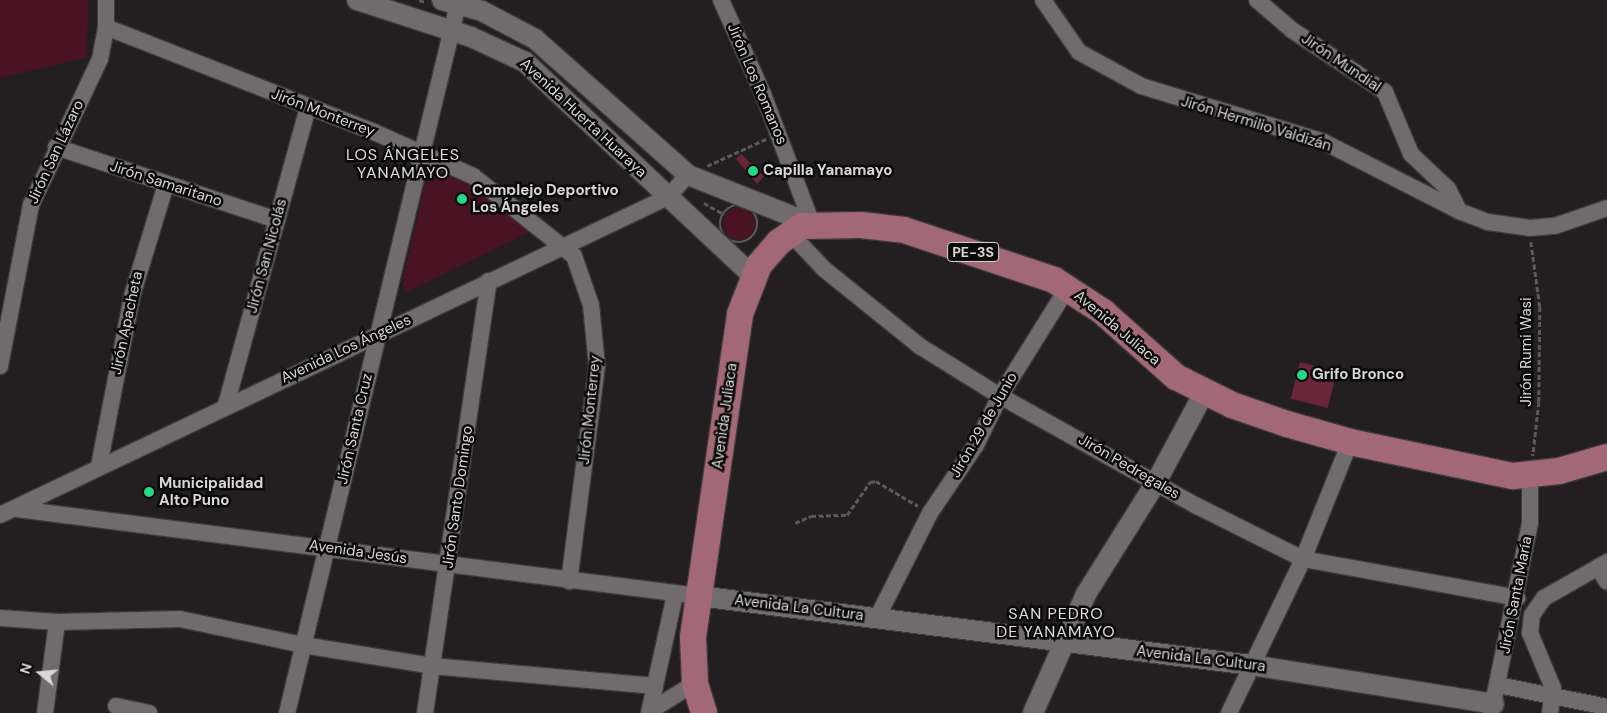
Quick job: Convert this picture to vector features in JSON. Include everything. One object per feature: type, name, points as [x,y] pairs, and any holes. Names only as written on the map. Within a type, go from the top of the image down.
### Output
[{"type":"highway","name":"Avenida Juliaca","points":[[704,713],[695,683],[693,638],[687,595],[740,314],[752,275],[769,252],[801,228],[904,230],[1036,273],[1068,287],[1126,330],[1176,377],[1204,392],[1287,424],[1350,442],[1492,473],[1530,476],[1607,457]]},
{"type":"street","name":"Jirón San Lázaro","points":[[0,366],[26,222],[56,147],[100,59],[106,27],[106,0]]},
{"type":"street","name":"Avenida Huerta Huaraya","points":[[357,0],[448,32],[471,36],[525,62],[752,275]]},
{"type":"street","name":"Jirón Los Romanos","points":[[721,0],[779,132],[801,228]]},
{"type":"street","name":"Jirón Hermilio Valdizán","points":[[1043,0],[1079,52],[1141,86],[1324,142],[1459,211],[1488,222],[1530,228],[1555,226],[1607,208]]},
{"type":"street","name":"Jirón Mundial","points":[[1257,0],[1292,30],[1385,92],[1411,154],[1448,189],[1459,211]]},
{"type":"street","name":"Avenida Huerta Huaraya","points":[[453,2],[482,11],[536,38],[688,175],[801,228]]},
{"type":"street","name":"Jirón Santa Cruz","points":[[287,713],[421,154],[453,2]]},
{"type":"street","name":"Jirón Monterrey","points":[[106,27],[308,107],[487,183],[574,256],[585,282],[597,348],[569,581]]},
{"type":"street","name":"Jirón San Nicolás","points":[[226,405],[308,107]]},
{"type":"street","name":"Jirón Samaritano","points":[[56,147],[277,220]]},
{"type":"street","name":"Avenida Los Ángeles","points":[[0,515],[17,509],[99,466],[226,405],[668,197],[688,175]]},
{"type":"street","name":"Jirón Apacheta","points":[[99,466],[132,296],[166,184]]},
{"type":"street","name":"Jirón Pedregales","points":[[801,228],[817,262],[887,322],[1000,396],[1155,484],[1303,559],[1517,598]]},
{"type":"street","name":"Jirón Santo Domingo","points":[[425,713],[449,565],[489,281]]},
{"type":"street","name":"Jirón 29 de Junio","points":[[877,618],[930,513],[976,445],[1000,396],[1068,287]]},
{"type":"street","points":[[1033,713],[1086,594],[1155,484],[1204,392]]},
{"type":"street","points":[[1229,713],[1303,559],[1350,442]]},
{"type":"street","name":"Jirón Santa María","points":[[1494,700],[1517,598],[1530,523],[1530,476]]},
{"type":"street","name":"Avenida Jesús","points":[[17,509],[328,547],[449,565],[687,595]]},
{"type":"street","points":[[1550,713],[1554,696],[1530,633],[1532,615],[1544,598],[1603,565],[1607,582]]},
{"type":"street","name":"Avenida La Cultura","points":[[687,595],[1251,665],[1494,700]]},
{"type":"street","points":[[649,712],[655,686],[687,595]]},
{"type":"street","points":[[0,618],[57,622],[180,619],[302,645],[432,666],[655,686]]},
{"type":"street","points":[[45,713],[57,622]]},
{"type":"street","points":[[649,712],[695,683]]},
{"type":"street","points":[[1494,700],[1554,696],[1607,707]]},
{"type":"street","points":[[116,706],[149,713]]},
{"type":"path","points":[[688,175],[779,132]]},
{"type":"path","points":[[704,202],[724,214]]},
{"type":"path","points":[[732,206],[749,208],[757,216],[756,233],[747,242],[730,241],[722,231],[724,214],[732,206]]},
{"type":"path","name":"Jirón Rumi Wasi","points":[[1530,228],[1540,307],[1539,402],[1530,476]]},
{"type":"path","points":[[795,523],[811,516],[847,515],[864,488],[876,481],[930,513]]},
{"type":"shaded area","points":[[0,0],[88,0],[87,57],[0,78]]},
{"type":"shaded area","name":"Complejo Deportivo Los Ángeles","points":[[432,155],[533,230],[407,292],[402,284]]},
{"type":"shaded area","points":[[739,208],[745,209],[750,213],[754,218],[754,230],[750,235],[745,239],[739,240],[733,239],[728,235],[724,230],[723,224],[724,218],[728,213],[733,209]]},
{"type":"building","name":"Capilla Yanamayo","points":[[741,154],[764,176],[757,184],[736,159]]},
{"type":"building","points":[[1300,362],[1337,371],[1328,408],[1291,399]]},
{"type":"place","name":"Capilla Yanamayo","points":[[753,171]]},
{"type":"place","name":"Complejo Deportivo Los Ángeles","points":[[462,199]]},
{"type":"place","name":"Grifo Bronco","points":[[1302,375]]},
{"type":"place","name":"Municipalidad Alto Puno","points":[[149,492]]},
{"type":"district","name":"LOS ÁNGELES YANAMAYO","points":[[403,164]]},
{"type":"district","name":"SAN PEDRO DE YANAMAYO","points":[[1056,623]]}]
